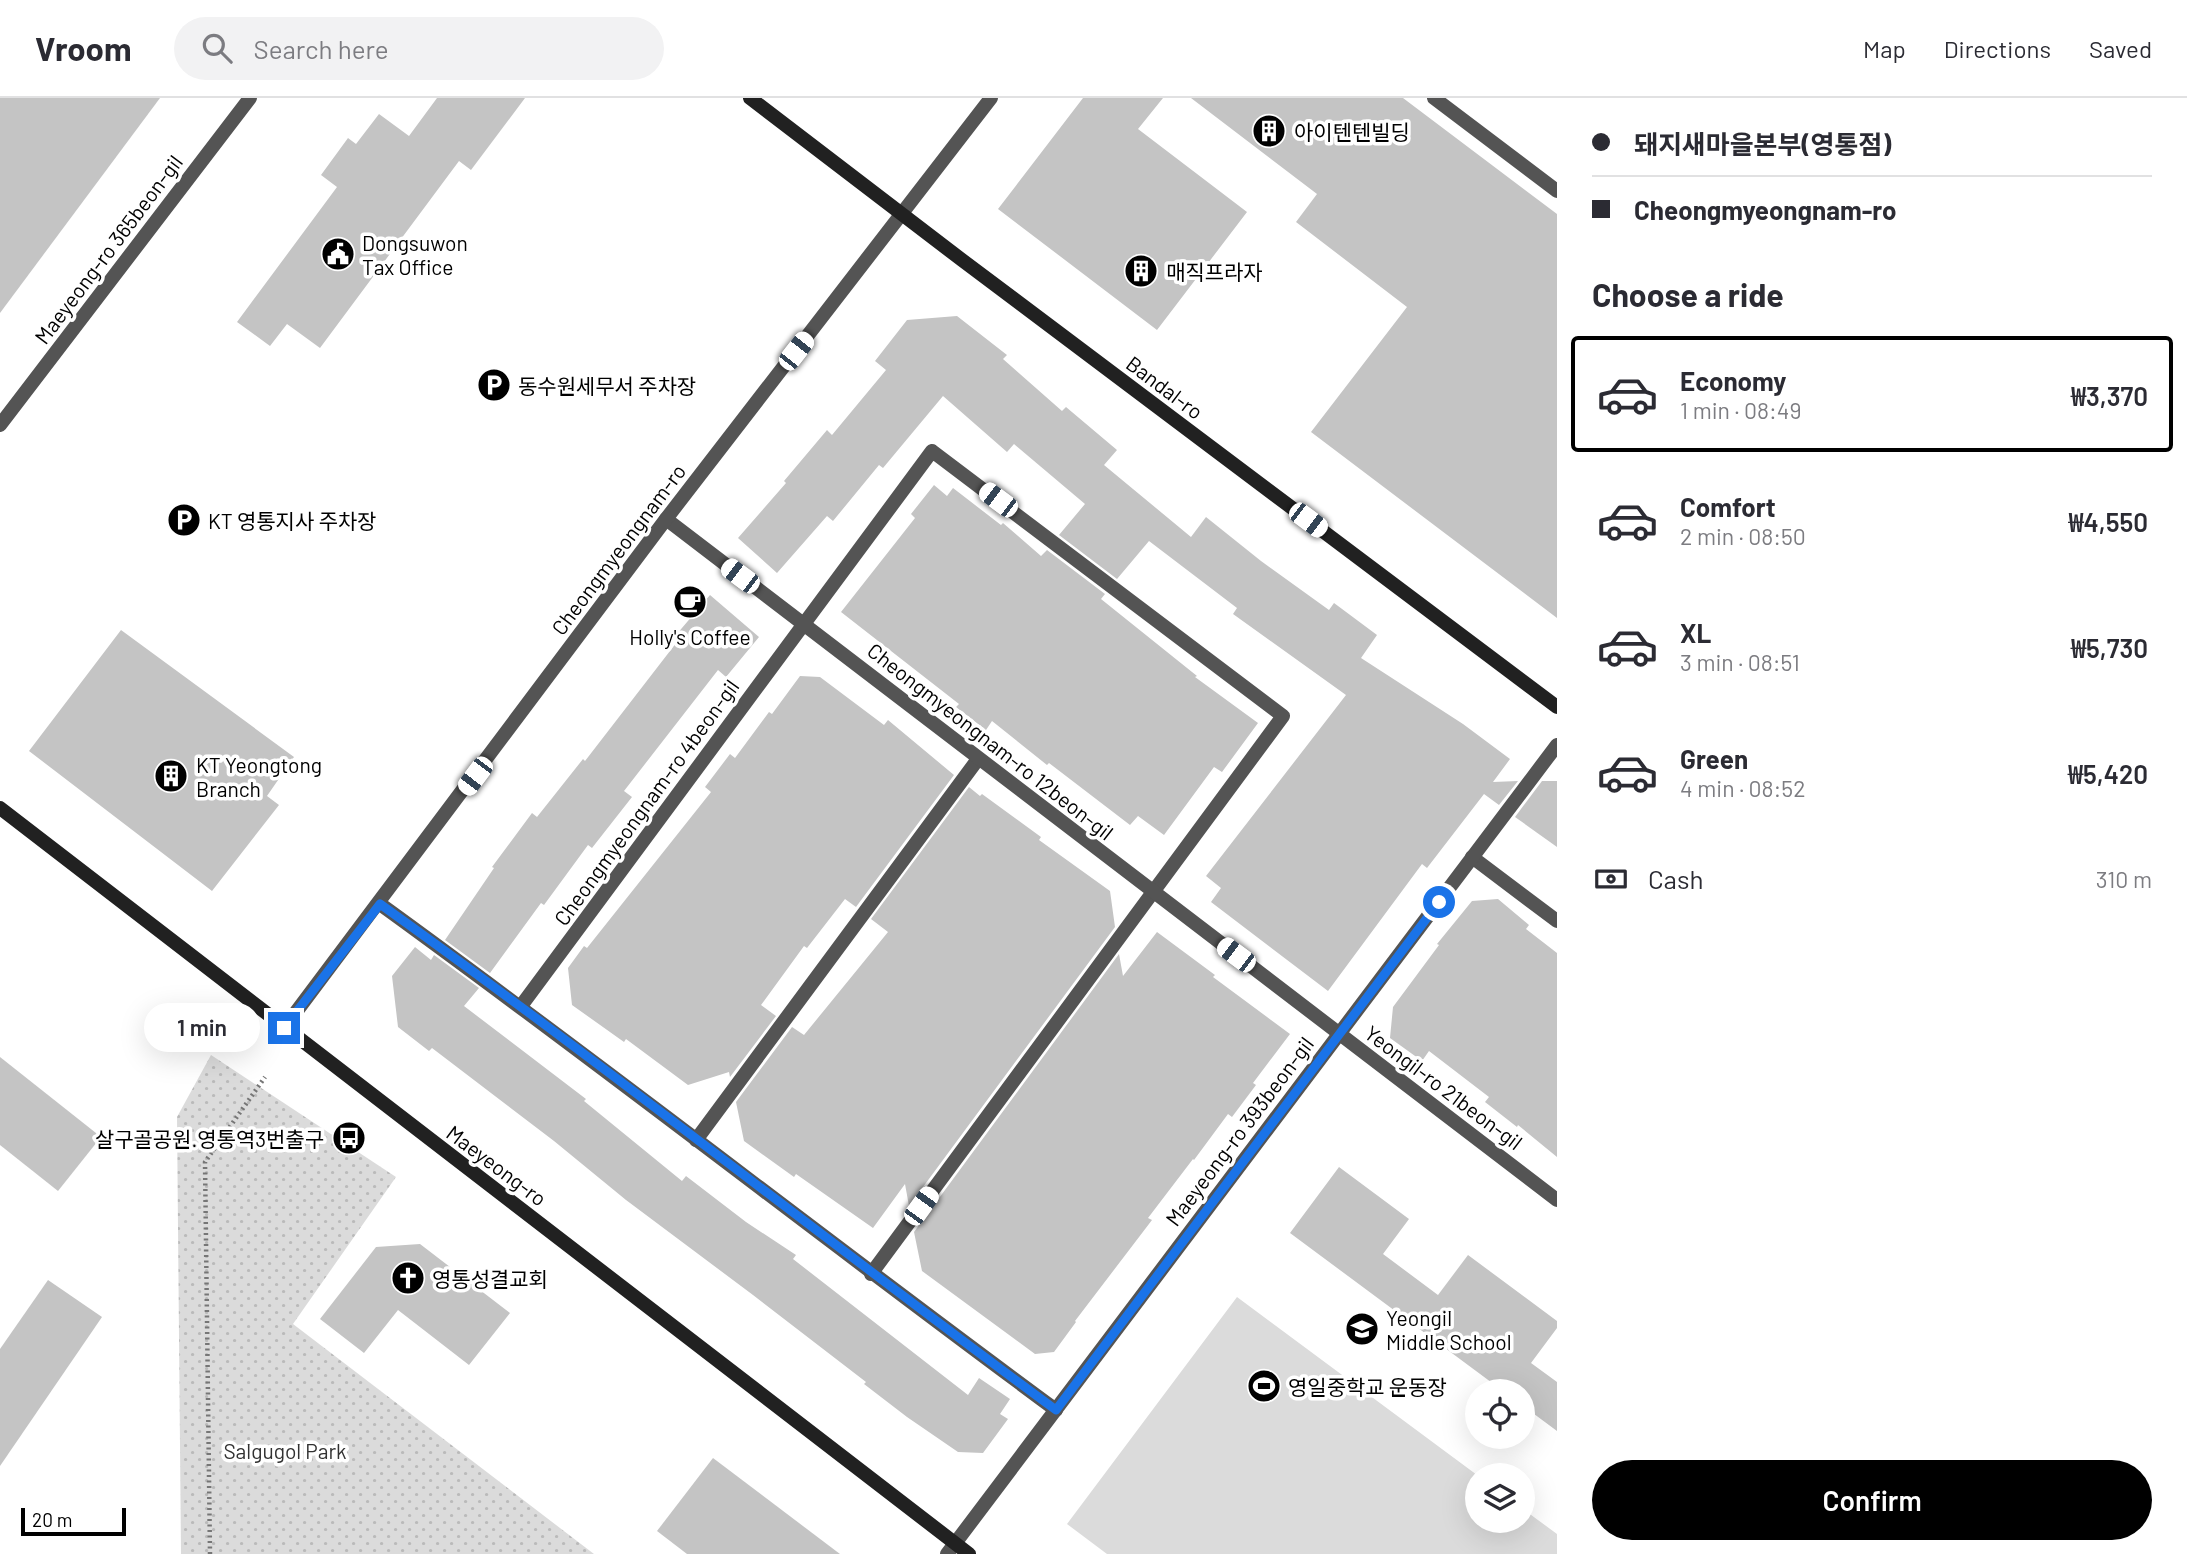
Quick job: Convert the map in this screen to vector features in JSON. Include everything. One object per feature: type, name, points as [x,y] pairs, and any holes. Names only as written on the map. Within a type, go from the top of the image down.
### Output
[{"type":"street","name":"Maeyeong-ro 365beon-gil","points":[[0,425],[250,98]]},
{"type":"street","name":"Bandal-ro","points":[[750,98],[961,260],[1557,707]]},
{"type":"street","name":"Cheongmyeongnam-ro","points":[[284,1028],[380,904],[666,519],[991,98]]},
{"type":"street","points":[[1434,98],[1557,191]]},
{"type":"street","points":[[804,623],[932,450],[1283,716],[871,1274]]},
{"type":"street","name":"Cheongmyeongnam-ro 12beon-gil","points":[[666,519],[1339,1034]]},
{"type":"street","name":"Cheongmyeongnam-ro 4beon-gil","points":[[521,1006],[804,623]]},
{"type":"street","name":"Maeyeong-ro 393beon-gil","points":[[951,1548],[1557,745]]},
{"type":"street","points":[[696,1140],[978,759]]},
{"type":"street","name":"Maeyeong-ro","points":[[0,808],[951,1548],[969,1554]]},
{"type":"street","points":[[1472,858],[1557,921]]},
{"type":"street","points":[[380,904],[521,1006],[871,1274],[1056,1410]]},
{"type":"street","name":"Yeongil-ro 21beon-gil","points":[[1339,1034],[1557,1200]]},
{"type":"path","points":[[210,1554],[205,1162],[265,1077]]},
{"type":"green space","name":"Salgugol Park","points":[[211,1055],[396,1177],[293,1324],[594,1554],[181,1554],[177,1117]]},
{"type":"green space","name":"영일중학교 운동장","points":[[1237,1297],[1465,1466],[1465,1533],[1535,1533],[1535,1518],[1557,1534],[1557,1554],[1107,1554],[1067,1524]]},
{"type":"building","points":[[0,98],[160,98],[0,313]]},
{"type":"building","name":"Dongsuwon Tax Office","points":[[437,98],[525,98],[471,170],[459,161],[320,348],[287,324],[270,346],[237,322],[337,187],[321,175],[348,138],[356,144],[379,114],[409,136]]},
{"type":"building","name":"매직프라자","points":[[1083,98],[1163,98],[1138,129],[1247,212],[1157,330],[998,209]]},
{"type":"building","points":[[1191,98],[1403,98],[1557,214],[1557,618],[1311,432],[1407,307],[1296,222],[1317,194]]},
{"type":"building","points":[[957,316],[1007,355],[1003,359],[1062,411],[1066,407],[1117,450],[1104,465],[1191,537],[1206,517],[1329,610],[1334,603],[1377,635],[1361,658],[1463,724],[1510,759],[1493,782],[1518,781],[1499,805],[1484,794],[1427,868],[1422,864],[1328,991],[1211,902],[1221,888],[1206,876],[1346,695],[1233,614],[1237,608],[1149,541],[1117,579],[1059,535],[1085,504],[1014,444],[1007,452],[943,396],[883,468],[879,465],[833,521],[827,516],[777,573],[738,538],[827,430],[832,435],[886,370],[875,361],[907,320]]},
{"type":"building","points":[[934,485],[947,496],[953,488],[1001,525],[1003,523],[1041,556],[1047,550],[1105,594],[1101,599],[1197,676],[1195,677],[1258,723],[1222,772],[1214,767],[1164,835],[1138,816],[1130,825],[992,721],[986,730],[956,707],[959,704],[841,612],[915,518],[911,514]]},
{"type":"building","points":[[710,595],[759,637],[726,677],[718,670],[624,791],[632,797],[592,848],[588,845],[544,905],[541,903],[490,973],[445,940],[494,868],[492,867],[532,813],[537,817],[583,759],[585,761],[680,638],[676,635]]},
{"type":"building","name":"KT Yeongtong Branch","points":[[121,630],[294,757],[267,796],[279,805],[212,891],[29,751]]},
{"type":"building","points":[[800,676],[820,677],[884,725],[888,720],[954,775],[856,907],[845,899],[807,948],[804,946],[761,1005],[776,1016],[730,1077],[729,1072],[688,1085],[626,1039],[624,1042],[572,1005],[568,968],[584,946],[587,948],[711,792],[705,787],[730,754],[735,758]]},
{"type":"building","points":[[1542,781],[1557,781],[1557,847],[1515,817]]},
{"type":"building","points":[[969,787],[1041,837],[1039,840],[1110,891],[1115,927],[909,1206],[905,1184],[873,1228],[744,1141],[736,1102],[792,1027],[804,1035],[888,932],[871,919]]},
{"type":"building","points":[[1498,899],[1529,925],[1526,929],[1557,953],[1557,1157],[1485,1102],[1489,1097],[1429,1051],[1422,1061],[1390,1038],[1393,1007],[1439,945],[1437,944],[1472,901]]},
{"type":"building","points":[[1157,932],[1290,1034],[1253,1083],[1256,1085],[1232,1117],[1228,1114],[1148,1218],[1152,1220],[1054,1352],[1035,1354],[922,1271],[914,1232],[1119,954],[1123,976]]},
{"type":"building","points":[[415,947],[431,960],[434,955],[479,988],[464,1006],[586,1099],[584,1101],[682,1181],[686,1176],[746,1222],[796,1255],[793,1259],[968,1395],[979,1378],[1010,1399],[1000,1414],[1008,1419],[983,1453],[958,1452],[907,1417],[864,1384],[866,1382],[626,1200],[554,1141],[432,1048],[429,1051],[398,1027],[392,976]]},
{"type":"building","points":[[0,1057],[101,1137],[58,1191],[0,1145]]},
{"type":"building","name":"Yeongil Middle School","points":[[1339,1167],[1409,1219],[1383,1254],[1438,1295],[1468,1255],[1557,1321],[1557,1328],[1531,1363],[1557,1382],[1557,1431],[1535,1415],[1535,1379],[1487,1379],[1290,1233]]},
{"type":"building","name":"영통성결교회","points":[[420,1244],[510,1313],[469,1365],[398,1310],[364,1353],[320,1319],[376,1247]]},
{"type":"building","points":[[48,1280],[102,1317],[0,1466],[0,1349]]},
{"type":"building","points":[[713,1458],[840,1554],[687,1554],[657,1531]]},
{"type":"place","name":"아이텐텐빌딩","points":[[1269,131]]},
{"type":"place","name":"Dongsuwon Tax Office","points":[[338,254]]},
{"type":"place","name":"매직프라자","points":[[1141,271]]},
{"type":"place","name":"동수원세무서 주차장","points":[[494,385]]},
{"type":"place","name":"KT 영통지사 주차장","points":[[184,520]]},
{"type":"place","name":"Holly's Coffee","points":[[690,602]]},
{"type":"place","name":"KT Yeongtong Branch","points":[[171,776]]},
{"type":"place","name":"살구골공원.영통역3번출구","points":[[349,1138]]},
{"type":"place","name":"영통성결교회","points":[[408,1278]]},
{"type":"place","name":"Yeongil Middle School","points":[[1362,1329]]},
{"type":"place","name":"영일중학교 운동장","points":[[1264,1386]]},
{"type":"route","points":[[284,1028],[380,904],[521,1006],[871,1274],[1056,1410],[1439,902]]}]
